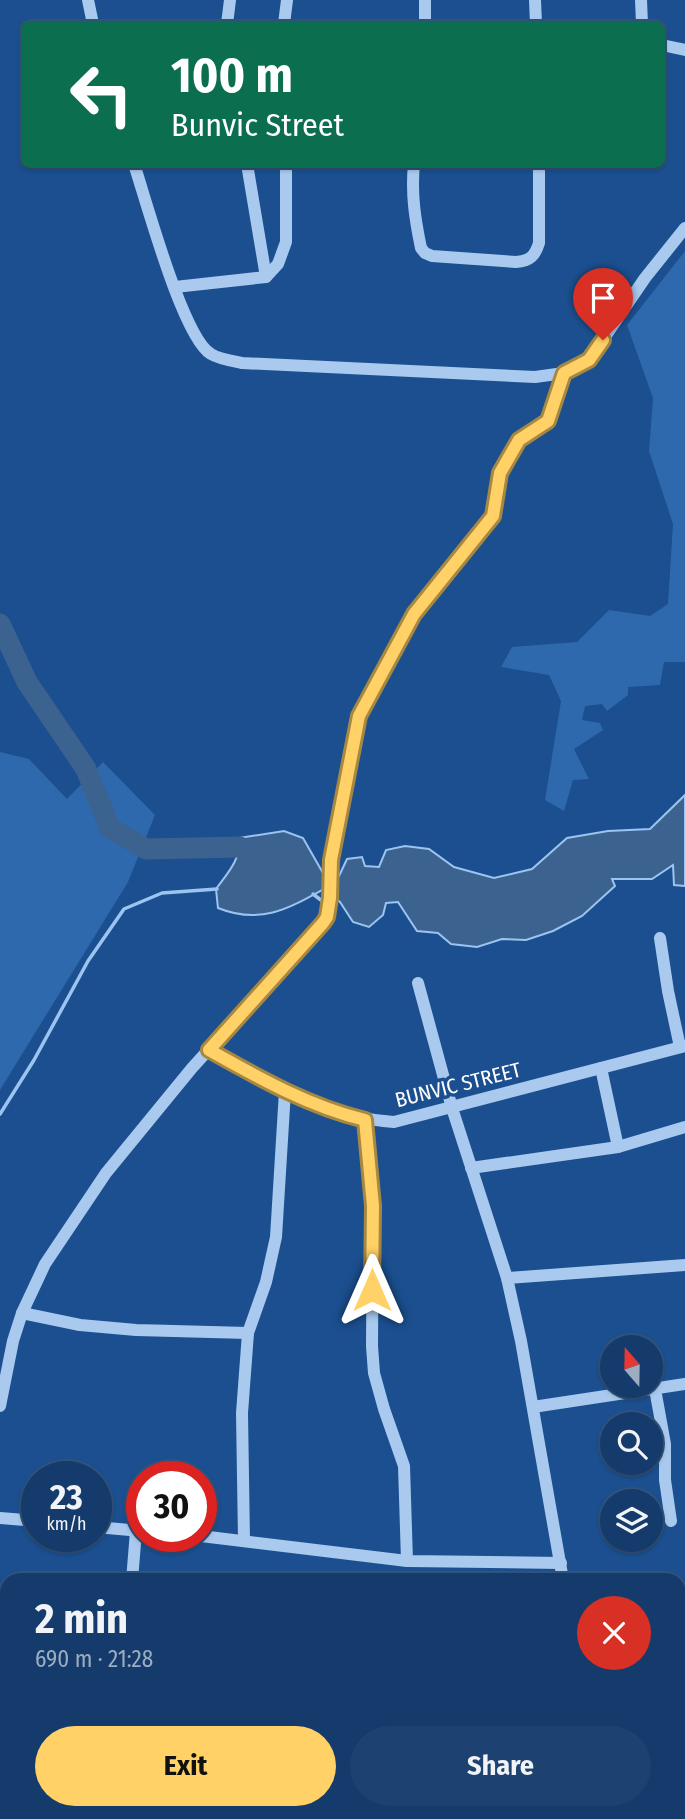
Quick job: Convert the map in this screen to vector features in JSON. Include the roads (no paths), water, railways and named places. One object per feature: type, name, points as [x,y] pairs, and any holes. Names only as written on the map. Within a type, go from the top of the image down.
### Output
[{"type":"street","points":[[88,0],[92,21]]},
{"type":"street","points":[[227,21],[230,0]]},
{"type":"street","points":[[284,21],[286,0]]},
{"type":"street","points":[[425,0],[425,21]]},
{"type":"street","points":[[535,0],[536,21]]},
{"type":"street","points":[[641,0],[642,21]]},
{"type":"street","points":[[665,45],[685,50]]},
{"type":"street","points":[[135,168],[174,287],[199,343],[211,354],[242,363],[535,377],[564,373],[589,360],[645,278],[685,228]]},
{"type":"street","points":[[248,168],[266,277]]},
{"type":"street","points":[[174,287],[266,277],[278,264],[286,242],[286,168]]},
{"type":"street","points":[[414,168],[411,190],[413,208],[421,248],[425,253],[432,256],[516,262],[528,261],[536,252],[539,243],[539,168]]},
{"type":"street","points":[[0,1406],[13,1341],[22,1313],[45,1264],[82,1206],[114,1163],[209,1050],[327,917],[331,860],[359,716],[414,614],[493,516],[500,473],[519,440],[548,421],[564,373]]},
{"type":"street","points":[[660,938],[668,991],[682,1047]]},
{"type":"street","points":[[418,983],[452,1108],[506,1278],[533,1407],[562,1573]]},
{"type":"street","name":"BUNVIC STREET","points":[[209,1050],[285,1091],[334,1112],[365,1120],[394,1122],[682,1047]]},
{"type":"street","points":[[601,1068],[618,1147]]},
{"type":"street","points":[[244,1540],[242,1413],[248,1333],[266,1282],[276,1237],[285,1091]]},
{"type":"street","points":[[365,1120],[373,1206],[374,1373],[404,1466],[407,1561]]},
{"type":"street","points":[[471,1168],[618,1147],[685,1127]]},
{"type":"street","points":[[506,1278],[685,1265]]},
{"type":"street","points":[[22,1313],[80,1325],[136,1330],[248,1333]]},
{"type":"street","points":[[663,1388],[685,1384]]},
{"type":"street","points":[[533,1407],[600,1397]]},
{"type":"street","points":[[657,1398],[665,1444],[665,1480],[671,1521]]},
{"type":"street","points":[[0,1518],[21,1520]]},
{"type":"street","points":[[217,1537],[407,1561],[561,1563]]},
{"type":"street","points":[[133,1573],[136,1552]]},
{"type":"waterway","points":[[0,624],[27,682],[86,769],[110,828],[146,849],[240,847]]},
{"type":"waterway","points":[[0,1114],[34,1060],[88,961],[124,909],[162,893],[217,889]]},
{"type":"waterway","points":[[313,894],[326,904]]}]
